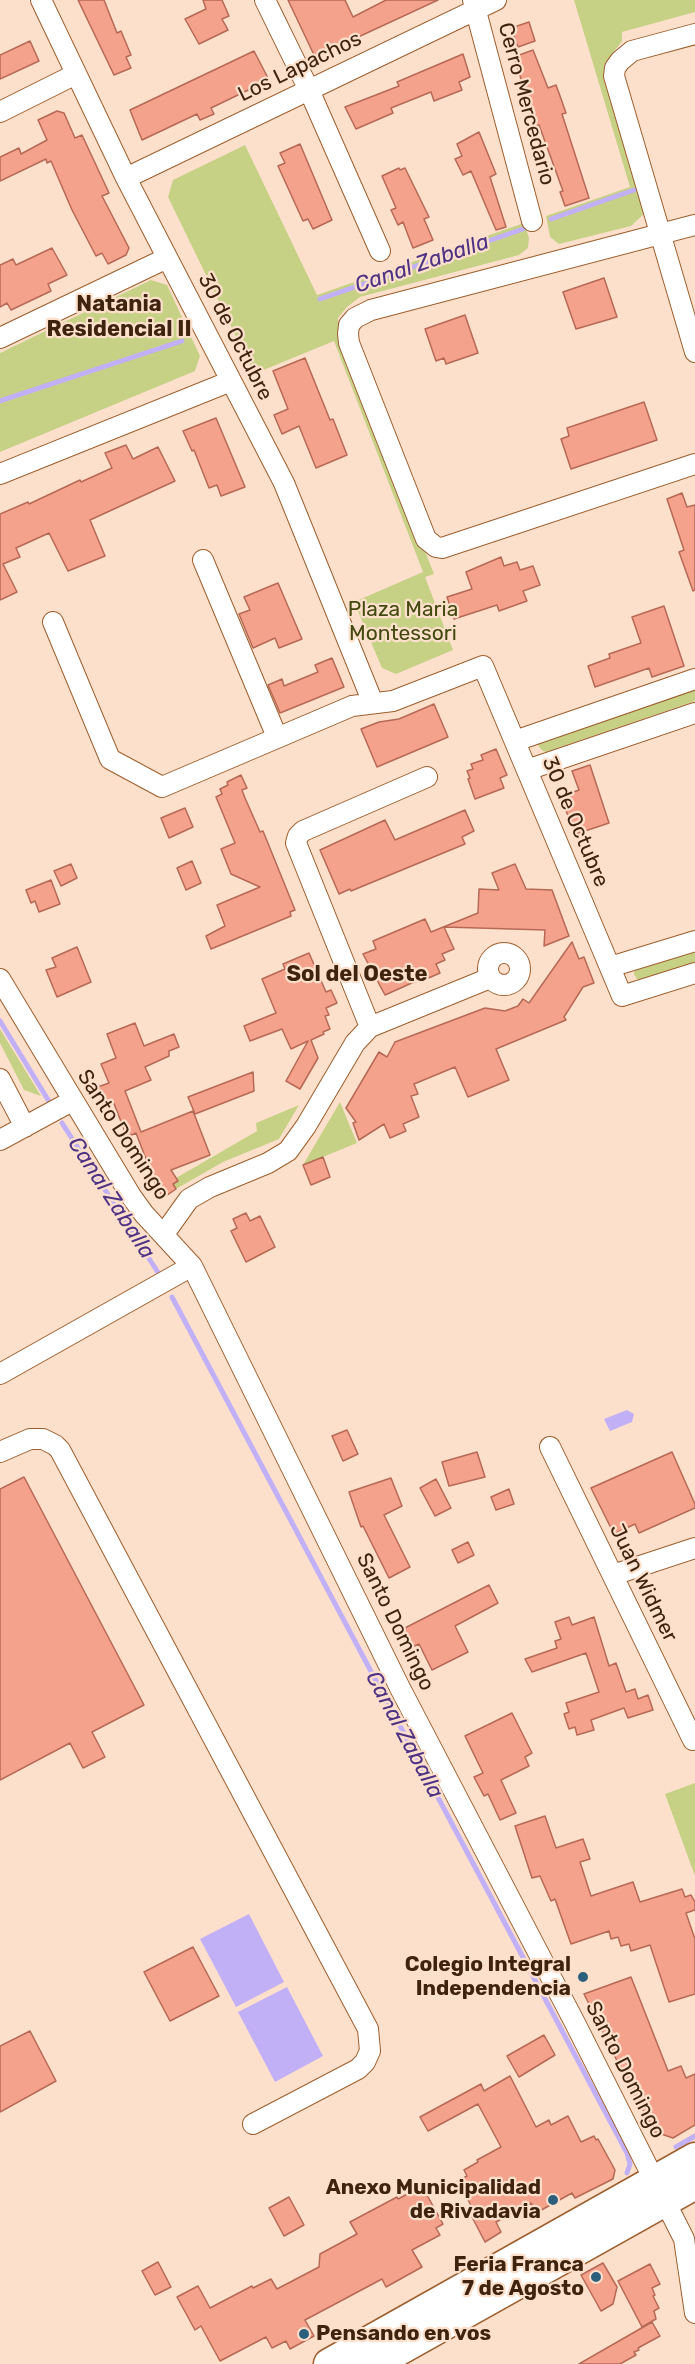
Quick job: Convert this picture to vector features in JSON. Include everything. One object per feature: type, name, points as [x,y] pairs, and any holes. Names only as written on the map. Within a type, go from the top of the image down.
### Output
[{"type":"main road","points":[[374,2364],[660,2191],[695,2158]]},
{"type":"main road","points":[[329,2364],[660,2191],[695,2184]]},
{"type":"street","name":"30 de Octubre","points":[[41,0],[126,178],[284,483],[372,703],[393,701],[483,666],[622,996],[695,973]]},
{"type":"street","points":[[265,0],[309,90],[380,251]]},
{"type":"street","name":"Los Lapachos","points":[[126,178],[309,90],[475,5],[496,0]]},
{"type":"street","name":"Cerro Mercedario","points":[[475,5],[532,221]]},
{"type":"street","points":[[695,34],[632,51],[625,55],[615,68],[615,83],[695,352]]},
{"type":"street","points":[[0,112],[76,74]]},
{"type":"street","points":[[695,225],[371,310],[355,318],[349,325],[348,334],[349,343],[426,539],[436,546],[442,548],[695,464]]},
{"type":"street","points":[[0,338],[167,258]]},
{"type":"street","points":[[0,474],[231,381]]},
{"type":"street","points":[[203,560],[277,737]]},
{"type":"street","points":[[53,622],[110,759],[162,787],[352,706],[372,703]]},
{"type":"street","points":[[515,741],[695,679]]},
{"type":"street","points":[[527,770],[695,713]]},
{"type":"street","points":[[370,1026],[296,843],[303,831],[427,777]]},
{"type":"street","points":[[610,967],[695,941]]},
{"type":"street","points":[[164,1234],[189,1199],[210,1187],[268,1163],[288,1151],[356,1043],[370,1026],[490,978]]},
{"type":"street","name":"Santo Domingo","points":[[0,979],[131,1196],[144,1214],[192,1266],[400,1688],[684,2239],[695,2313]]},
{"type":"street","points":[[0,1079],[25,1127]]},
{"type":"street","points":[[0,1140],[72,1101]]},
{"type":"street","points":[[0,1374],[192,1266]]},
{"type":"street","points":[[0,1452],[30,1439],[43,1439],[55,1444],[60,1450],[368,2029],[370,2051],[358,2068],[253,2124]]},
{"type":"street","name":"Juan Widmer","points":[[550,1448],[693,1740]]},
{"type":"street","points":[[613,1575],[695,1548]]},
{"type":"green space","points":[[574,0],[695,0],[695,12],[622,32],[622,41],[604,65],[608,91],[645,209],[644,214],[631,226],[559,244],[550,237],[546,216],[630,187]]},
{"type":"green space","name":"Plaza Maria Montessori","points":[[245,145],[317,295],[524,223],[529,238],[528,248],[519,255],[360,297],[338,318],[338,329],[434,574],[425,577],[453,650],[396,674],[382,668],[354,602],[423,572],[334,341],[254,374],[168,197],[173,180]]},
{"type":"green space","points":[[151,280],[167,285],[200,356],[195,371],[0,452],[0,353]]},
{"type":"green space","points":[[695,685],[695,701],[546,752],[539,747],[538,743]]},
{"type":"green space","points":[[695,947],[695,964],[642,980],[637,979],[634,974],[634,969]]},
{"type":"green space","points":[[0,1029],[41,1096],[24,1090],[0,1043]]},
{"type":"green space","points":[[340,1102],[357,1143],[303,1165]]},
{"type":"green space","points":[[299,1105],[279,1139],[223,1162],[176,1189],[173,1184],[178,1181],[176,1178],[257,1131],[256,1123]]},
{"type":"green space","points":[[695,1783],[695,1876],[665,1794]]},
{"type":"shaded area","points":[[627,1410],[634,1414],[632,1422],[610,1431],[604,1419]]},
{"type":"shaded area","points":[[249,1914],[284,1982],[236,2007],[200,1939]]},
{"type":"shaded area","points":[[287,1987],[323,2056],[275,2082],[238,2012]]},
{"type":"building","points":[[78,0],[104,0],[117,33],[121,31],[131,55],[126,57],[131,68],[114,75]]},
{"type":"building","points":[[203,0],[222,0],[229,16],[222,19],[228,30],[199,44],[185,19],[206,9]]},
{"type":"building","points":[[288,0],[345,0],[353,17],[386,0],[438,0],[315,57]]},
{"type":"building","points":[[529,22],[535,41],[518,47],[511,28]]},
{"type":"building","points":[[30,41],[39,61],[0,79],[0,55]]},
{"type":"building","points":[[533,50],[548,88],[556,85],[566,113],[562,114],[589,198],[565,206],[560,192],[563,191],[539,125],[536,126],[514,57]]},
{"type":"building","points":[[254,51],[269,80],[211,108],[214,114],[200,120],[197,114],[142,140],[130,110]]},
{"type":"building","points":[[463,54],[470,77],[459,82],[462,90],[434,101],[431,92],[391,108],[393,113],[356,129],[345,107],[399,86],[397,82]]},
{"type":"building","points":[[57,111],[64,113],[75,138],[82,135],[109,193],[102,196],[129,248],[126,255],[108,264],[102,253],[96,256],[72,210],[51,161],[47,163],[46,159],[0,181],[0,157],[19,148],[21,154],[47,140],[38,120]]},
{"type":"building","points":[[479,132],[496,174],[490,177],[506,227],[496,230],[471,171],[463,175],[455,159],[462,156],[457,144]]},
{"type":"building","points":[[300,144],[332,220],[313,229],[308,219],[303,221],[278,166],[285,163],[280,153]]},
{"type":"building","points":[[399,168],[400,170],[405,168],[429,217],[424,219],[433,240],[413,248],[403,222],[398,225],[391,210],[396,208],[382,176]]},
{"type":"building","points":[[52,248],[67,275],[48,284],[51,291],[11,310],[7,303],[0,307],[0,265],[13,259],[16,265]]},
{"type":"building","points":[[604,278],[617,317],[576,329],[563,292]]},
{"type":"building","points":[[465,315],[478,353],[446,364],[444,358],[436,361],[425,329]]},
{"type":"building","points":[[305,358],[347,455],[316,468],[299,426],[282,434],[274,415],[288,409],[273,371]]},
{"type":"building","points":[[644,402],[657,440],[571,469],[561,439],[569,436],[567,428]]},
{"type":"building","points":[[216,418],[245,487],[221,496],[217,485],[209,488],[194,450],[192,451],[183,431]]},
{"type":"building","points":[[126,445],[133,459],[158,447],[175,481],[90,520],[105,556],[68,571],[49,533],[16,548],[20,557],[3,564],[17,592],[0,600],[0,514],[112,468],[105,453]]},
{"type":"building","points":[[682,493],[687,507],[695,505],[695,590],[693,591],[679,552],[684,550],[667,499]]},
{"type":"building","points":[[501,557],[504,566],[517,562],[520,570],[533,566],[540,585],[523,591],[527,601],[499,611],[497,605],[454,619],[447,597],[472,589],[466,572]]},
{"type":"building","points":[[278,583],[302,639],[279,648],[275,638],[253,648],[239,614],[250,610],[244,597]]},
{"type":"building","points":[[664,606],[684,666],[652,677],[649,668],[595,687],[588,666],[610,658],[609,654],[641,643],[632,617]]},
{"type":"building","points":[[332,658],[344,687],[280,713],[268,685],[282,679],[284,686],[318,672],[315,665]]},
{"type":"building","points":[[434,704],[448,737],[377,767],[361,729],[379,722],[399,719]]},
{"type":"building","points":[[496,749],[507,775],[500,778],[504,788],[475,799],[467,771],[473,769],[471,764],[483,760],[481,755]]},
{"type":"building","points":[[590,765],[609,823],[576,834],[560,797],[579,790],[572,771]]},
{"type":"building","points":[[241,775],[247,788],[242,790],[245,798],[260,832],[263,831],[295,910],[290,912],[291,916],[211,949],[206,936],[225,926],[217,905],[260,887],[231,874],[221,849],[235,843],[216,797],[222,794],[220,789],[228,785],[227,782]]},
{"type":"building","points":[[185,808],[193,827],[169,838],[161,818]]},
{"type":"building","points":[[465,810],[474,831],[462,837],[465,844],[339,894],[320,850],[385,820],[395,840]]},
{"type":"building","points":[[192,861],[201,883],[186,890],[177,868]]},
{"type":"building","points":[[71,864],[77,878],[61,886],[54,871]]},
{"type":"building","points":[[515,864],[526,889],[552,890],[569,936],[544,946],[545,930],[444,927],[454,949],[442,954],[445,960],[436,964],[440,973],[385,995],[363,954],[376,949],[373,941],[425,919],[431,932],[478,913],[479,889],[499,890],[492,873]]},
{"type":"building","points":[[51,880],[60,904],[39,912],[35,901],[31,903],[26,890]]},
{"type":"building","points":[[572,942],[579,959],[584,957],[594,983],[583,987],[564,1017],[566,1020],[496,1049],[509,1080],[468,1097],[455,1067],[414,1084],[418,1094],[411,1096],[419,1117],[403,1124],[406,1131],[390,1138],[384,1124],[359,1140],[353,1123],[356,1122],[346,1108],[379,1052],[387,1057],[395,1042],[485,1008],[505,1011],[518,1006],[523,999],[529,1003]]},
{"type":"building","points":[[77,947],[91,982],[57,997],[46,970],[56,967],[52,958]]},
{"type":"building","points":[[309,953],[326,992],[331,990],[337,1003],[326,1008],[329,1015],[325,1016],[330,1029],[311,1040],[318,1058],[300,1089],[286,1081],[308,1041],[291,1049],[282,1029],[250,1041],[244,1026],[276,1013],[262,979],[285,969],[283,964]]},
{"type":"building","points":[[135,1023],[144,1046],[174,1034],[179,1047],[169,1051],[169,1056],[145,1067],[151,1080],[125,1091],[141,1132],[193,1111],[210,1155],[171,1170],[178,1181],[173,1184],[176,1189],[163,1198],[136,1133],[127,1137],[113,1101],[105,1104],[95,1088],[109,1083],[101,1064],[116,1058],[107,1034]]},
{"type":"building","points":[[253,1072],[254,1091],[195,1114],[188,1097]]},
{"type":"building","points":[[323,1157],[330,1177],[311,1185],[303,1165]]},
{"type":"building","points":[[246,1213],[250,1221],[260,1216],[275,1247],[246,1262],[231,1231],[237,1228],[233,1219]]},
{"type":"building","points":[[347,1430],[358,1454],[343,1461],[332,1436]]},
{"type":"building","points":[[477,1452],[485,1477],[449,1486],[442,1462]]},
{"type":"building","points":[[672,1452],[695,1508],[639,1533],[635,1524],[614,1534],[591,1488]]},
{"type":"building","points":[[24,1477],[144,1705],[92,1732],[105,1757],[83,1768],[70,1743],[0,1780],[0,1489]]},
{"type":"building","points":[[391,1478],[402,1506],[384,1515],[410,1567],[389,1578],[363,1526],[361,1527],[349,1492]]},
{"type":"building","points":[[436,1479],[451,1508],[435,1516],[420,1488]]},
{"type":"building","points":[[509,1489],[514,1504],[496,1510],[491,1497]]},
{"type":"building","points":[[468,1542],[474,1555],[458,1563],[452,1550]]},
{"type":"building","points":[[489,1585],[498,1603],[455,1626],[468,1652],[432,1670],[419,1644],[410,1648],[401,1630]]},
{"type":"building","points":[[569,1617],[572,1625],[594,1617],[609,1666],[616,1663],[626,1692],[635,1689],[638,1699],[648,1695],[653,1710],[628,1718],[624,1708],[591,1720],[594,1730],[577,1735],[575,1727],[569,1729],[564,1714],[569,1712],[566,1703],[599,1692],[586,1653],[532,1672],[525,1659],[557,1648],[555,1641],[561,1639],[555,1622]]},
{"type":"building","points":[[512,1713],[532,1753],[525,1757],[529,1766],[501,1780],[516,1813],[500,1820],[488,1794],[484,1796],[474,1777],[483,1773],[465,1736]]},
{"type":"building","points":[[545,1816],[556,1848],[583,1839],[590,1859],[580,1862],[591,1896],[633,1882],[640,1902],[682,1889],[685,1897],[691,1895],[695,1902],[695,1910],[686,1913],[695,1939],[695,1994],[669,2002],[650,1945],[631,1951],[629,1944],[621,1946],[618,1937],[611,1939],[609,1931],[571,1944],[555,1899],[551,1901],[540,1876],[532,1878],[515,1826]]},
{"type":"building","points":[[193,1947],[219,1996],[170,2021],[144,1972]]},
{"type":"building","points":[[631,1977],[668,2071],[681,2066],[686,2078],[695,2074],[695,2125],[673,2138],[655,2132],[584,1994]]},
{"type":"building","points":[[30,2031],[56,2081],[0,2112],[0,2046]]},
{"type":"building","points":[[544,2035],[555,2055],[519,2077],[507,2056]]},
{"type":"building","points":[[510,2076],[536,2127],[549,2120],[551,2125],[568,2116],[581,2142],[594,2136],[596,2140],[598,2139],[615,2170],[613,2179],[575,2198],[572,2193],[536,2213],[531,2203],[496,2222],[501,2232],[485,2242],[471,2215],[475,2213],[458,2181],[467,2176],[464,2170],[501,2147],[478,2104],[428,2131],[420,2117],[481,2084],[484,2091]]},
{"type":"building","points":[[422,2186],[443,2224],[436,2228],[440,2235],[412,2250],[422,2267],[386,2287],[382,2279],[305,2320],[314,2336],[290,2349],[286,2341],[272,2348],[266,2337],[220,2361],[201,2326],[195,2330],[177,2297],[198,2286],[210,2308],[252,2286],[253,2288],[271,2279],[277,2289],[319,2267],[320,2254],[357,2234],[350,2222]]},
{"type":"building","points":[[289,2197],[304,2225],[284,2236],[269,2208]]},
{"type":"building","points":[[158,2262],[171,2287],[155,2295],[142,2271]]},
{"type":"building","points":[[603,2263],[617,2287],[613,2304],[601,2311],[581,2275]]},
{"type":"building","points":[[650,2264],[660,2284],[652,2288],[659,2308],[654,2311],[656,2319],[642,2327],[618,2281]]},
{"type":"building","points":[[652,2322],[660,2336],[638,2348],[639,2350],[634,2352],[636,2355],[620,2364],[579,2364]]},
{"type":"waterway","name":"Canal Zaballa","points":[[551,219],[634,190]]},
{"type":"waterway","name":"Canal Zaballa","points":[[320,299],[523,229]]},
{"type":"waterway","name":"Canal Zaballa","points":[[0,401],[182,341]]},
{"type":"waterway","name":"Canal Zaballa","points":[[0,1021],[50,1103]]},
{"type":"waterway","name":"Canal Zaballa","points":[[62,1123],[159,1274]]},
{"type":"waterway","name":"Canal Zaballa","points":[[172,1297],[627,2153],[630,2164],[627,2173]]},
{"type":"waterway","points":[[676,2147],[695,2136]]},
{"type":"place","name":"Colegio Integral Independencia","points":[[583,1977]]},
{"type":"place","name":"Anexo Municipalidad de Rivadavia","points":[[553,2200]]},
{"type":"place","name":"Feria Franca 7 de Agosto","points":[[596,2277]]},
{"type":"place","name":"Pensando en vos","points":[[304,2334]]},
{"type":"district","name":"Natania Residencial II","points":[[119,318]]},
{"type":"district","name":"Sol del Oeste","points":[[357,975]]}]
